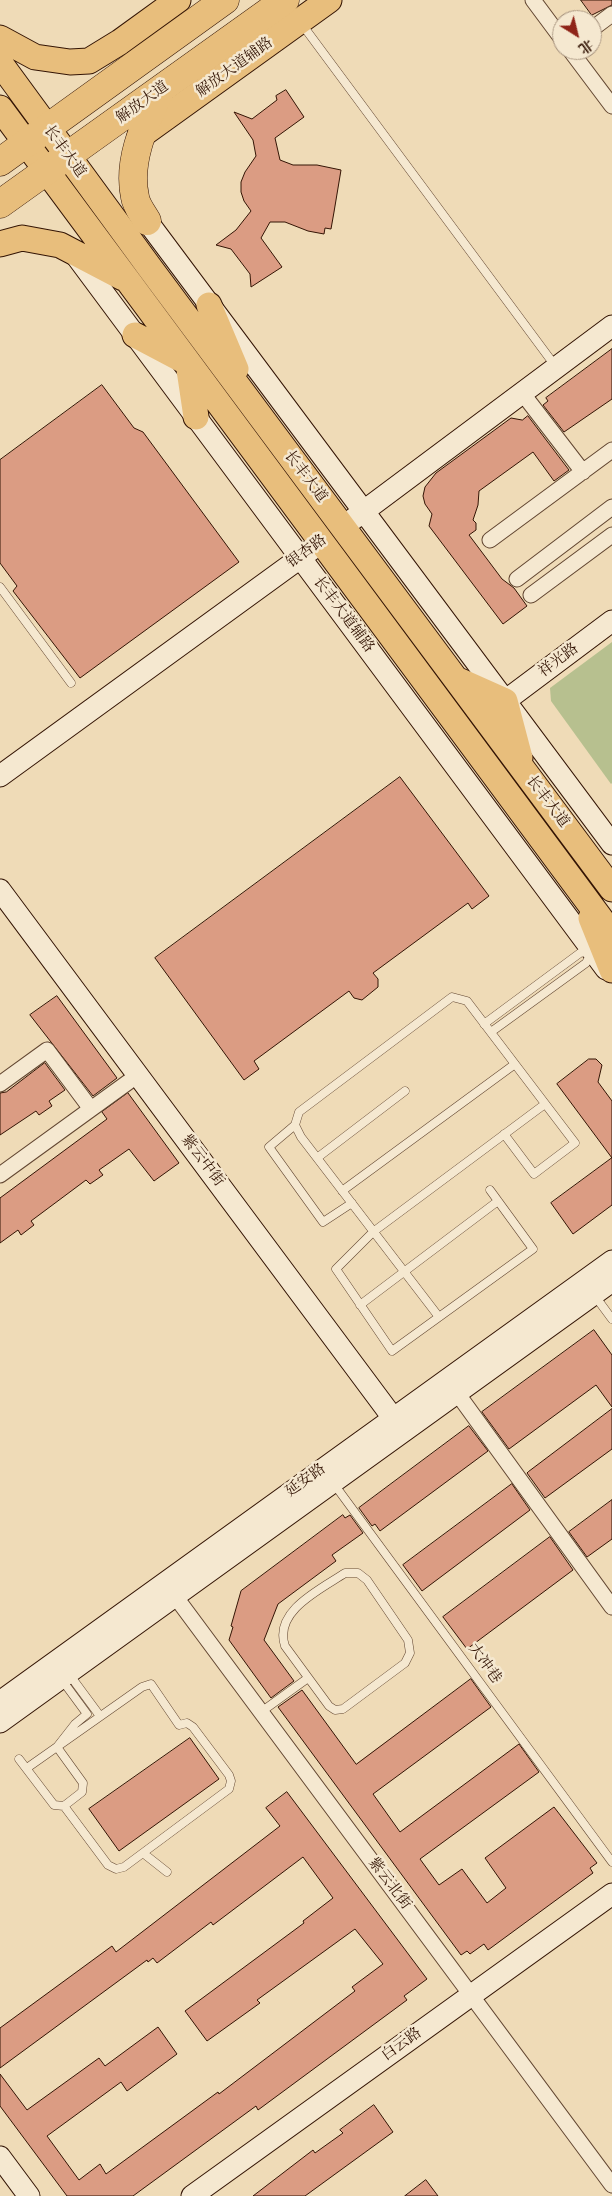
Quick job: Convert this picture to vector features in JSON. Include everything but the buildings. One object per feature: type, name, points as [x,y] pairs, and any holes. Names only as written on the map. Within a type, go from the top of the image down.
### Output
[{"type":"highway","points":[[0,162],[225,0]]},
{"type":"highway","name":"解放大道","points":[[0,204],[160,90],[292,11]]},
{"type":"highway","points":[[147,221],[135,199],[132,174],[140,136],[160,90]]},
{"type":"main road","points":[[0,25],[6,50],[35,57],[70,62],[89,61],[120,42],[178,0]]},
{"type":"main road","name":"解放大道辅路","points":[[140,136],[292,11],[329,0]]},
{"type":"main road","name":"长丰大道","points":[[6,50],[36,136]]},
{"type":"main road","name":"长丰大道","points":[[0,108],[36,136],[251,404],[612,889]]},
{"type":"main road","name":"长丰大道","points":[[57,164],[128,282],[581,893],[605,942],[612,970]]},
{"type":"main road","points":[[147,221],[612,844]]},
{"type":"main road","points":[[0,244],[22,238],[60,245],[128,282]]},
{"type":"main road","name":"长丰大道辅路","points":[[74,252],[300,557],[605,942],[612,977]]},
{"type":"main road","points":[[209,305],[251,404]]},
{"type":"main road","name":"银杏路","points":[[0,776],[523,394],[612,326]]},
{"type":"main road","points":[[135,335],[188,362],[196,417]]},
{"type":"main road","name":"祥光路","points":[[505,701],[612,621]]},
{"type":"main road","points":[[456,680],[505,701]]},
{"type":"main road","points":[[505,701],[523,770]]},
{"type":"main road","name":"紫云中街","points":[[0,890],[398,1425]]},
{"type":"main road","name":"延安路","points":[[0,1722],[65,1676],[170,1590],[398,1425],[612,1261]]},
{"type":"main road","name":"延安路","points":[[0,1702],[333,1483],[398,1425],[457,1393],[612,1281]]},
{"type":"main road","name":"白云路","points":[[213,2196],[475,2000],[612,1894]]},
{"type":"main road","name":"白云路","points":[[192,2196],[475,2000],[612,1910]]},
{"type":"main road","points":[[0,2157],[29,2196]]},
{"type":"main road","points":[[0,2176],[14,2196]]},
{"type":"street","points":[[533,0],[552,26]]},
{"type":"street","points":[[578,60],[612,106]]},
{"type":"street","points":[[523,394],[583,472]]},
{"type":"street","points":[[490,540],[612,450]]},
{"type":"street","points":[[517,579],[612,507]]},
{"type":"street","points":[[532,596],[612,535]]},
{"type":"street","points":[[0,1084],[47,1050],[91,1109]]},
{"type":"street","points":[[0,1175],[138,1075]]},
{"type":"street","points":[[457,1393],[612,1607]]},
{"type":"street","name":"紫云北街","points":[[170,1590],[612,2185]]},
{"type":"lane","points":[[292,11],[557,368]]},
{"type":"lane","points":[[0,587],[71,683]]},
{"type":"lane","points":[[484,1024],[580,953],[605,942]]},
{"type":"lane","points":[[491,1032],[586,963],[605,942]]},
{"type":"lane","points":[[352,1203],[323,1222],[269,1147],[295,1125],[299,1112],[452,997],[467,1001],[575,1143],[534,1174],[504,1134]]},
{"type":"lane","points":[[342,1191],[515,1064]]},
{"type":"lane","points":[[317,1158],[405,1091]]},
{"type":"lane","points":[[490,1190],[533,1249],[392,1351],[336,1269],[373,1232],[545,1104]]},
{"type":"lane","points":[[295,1125],[301,1137],[439,1318]]},
{"type":"lane","points":[[360,1305],[498,1201]]},
{"type":"lane","points":[[594,1294],[612,1319]]},
{"type":"lane","name":"大冲巷","points":[[333,1483],[612,1862]]},
{"type":"lane","points":[[345,1573],[358,1573],[367,1580],[408,1640],[410,1653],[405,1663],[343,1709],[336,1710],[329,1706],[308,1678],[285,1646],[282,1637],[290,1616],[298,1604],[345,1573]]},
{"type":"lane","points":[[65,1676],[100,1716]]},
{"type":"lane","points":[[57,1747],[74,1724],[87,1714],[65,1676]]},
{"type":"lane","points":[[261,1712],[308,1678]]},
{"type":"lane","points":[[27,1768],[142,1687],[151,1684],[179,1725],[187,1723],[193,1727],[229,1775],[231,1782],[229,1789],[124,1867],[116,1869],[108,1865],[64,1806]]},
{"type":"lane","points":[[20,1759],[54,1805],[64,1806],[82,1792],[83,1783],[57,1747]]},
{"type":"lane","points":[[143,1853],[167,1872]]},
{"type":"green space","points":[[612,642],[611,784],[551,701],[550,688]]}]
